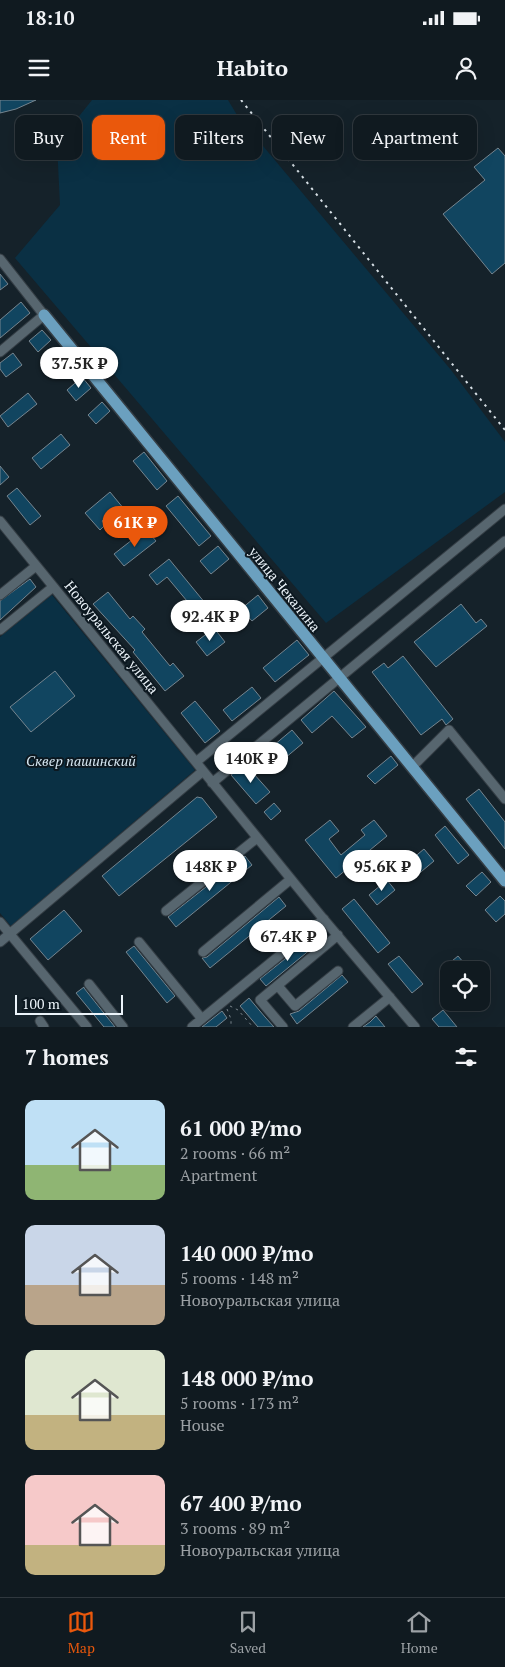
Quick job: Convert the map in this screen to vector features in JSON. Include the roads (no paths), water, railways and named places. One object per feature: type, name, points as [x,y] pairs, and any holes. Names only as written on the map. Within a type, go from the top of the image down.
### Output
[{"type":"main road","name":"улица Чекалина","points":[[44,315],[321,658],[505,881]]},
{"type":"street","points":[[0,352],[44,315],[1,262]]},
{"type":"street","points":[[196,762],[505,509]]},
{"type":"street","name":"Новоуральская улица","points":[[0,521],[291,880],[415,1027]]},
{"type":"street","points":[[212,783],[505,541]]},
{"type":"street","points":[[0,595],[36,566]]},
{"type":"street","points":[[0,630],[54,587]]},
{"type":"street","points":[[412,767],[449,730],[505,799]]},
{"type":"street","points":[[0,942],[203,771]]},
{"type":"street","points":[[166,911],[257,838]]},
{"type":"street","points":[[203,952],[291,880]]},
{"type":"street","points":[[192,1027],[324,919]]},
{"type":"street","points":[[0,922],[88,1027]]},
{"type":"street","points":[[283,1027],[260,1000],[338,935]]},
{"type":"street","points":[[139,942],[202,1019]]},
{"type":"street","points":[[278,986],[295,1006],[338,971]]},
{"type":"street","points":[[89,984],[123,1027]]},
{"type":"street","points":[[353,1027],[390,996]]},
{"type":"railway","points":[[241,100],[505,430]]},
{"type":"park label","name":"Сквер пашинский","points":[[81,760]]}]
